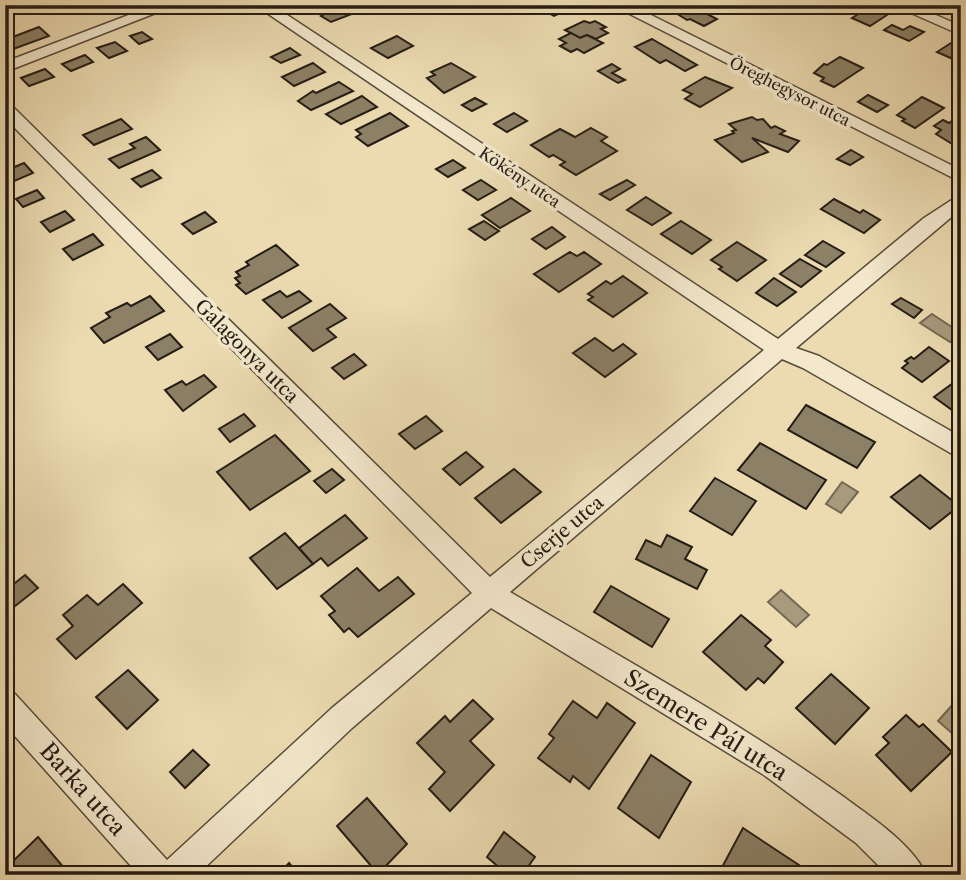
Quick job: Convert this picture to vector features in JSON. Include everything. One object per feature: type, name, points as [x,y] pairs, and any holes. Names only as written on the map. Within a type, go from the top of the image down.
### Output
[{"type":"street","points":[[5,67],[169,5]]},
{"type":"street","name":"Kökény utca","points":[[262,5],[779,350],[811,362],[961,450]]},
{"type":"street","name":"Öreghegysor utca","points":[[619,5],[961,177]]},
{"type":"street","points":[[900,5],[961,31]]},
{"type":"street","name":"Galagonya utca","points":[[5,108],[489,593]]},
{"type":"street","name":"Cserje utca","points":[[174,875],[342,718],[961,200]]},
{"type":"street","name":"Szemere Pál utca","points":[[489,593],[774,765],[867,832],[910,875]]},
{"type":"street","name":"Barka utca","points":[[5,704],[160,875]]},
{"type":"shaded area","points":[[932,314],[961,333],[950,342],[920,323]]},
{"type":"shaded area","points":[[842,482],[858,492],[841,513],[826,504]]},
{"type":"shaded area","points":[[781,590],[809,615],[796,627],[768,602]]},
{"type":"shaded area","points":[[955,702],[961,707],[961,728],[954,735],[938,721]]},
{"type":"building","points":[[340,5],[375,5],[331,22],[321,16]]},
{"type":"building","points":[[557,5],[567,10],[554,16],[545,11]]},
{"type":"building","points":[[663,5],[689,5],[694,8],[698,6],[708,10],[703,12],[717,19],[704,26],[687,20]]},
{"type":"building","points":[[814,5],[843,5],[829,13]]},
{"type":"building","points":[[870,7],[887,15],[870,26],[852,18]]},
{"type":"building","points":[[584,21],[595,21],[606,27],[601,29],[608,33],[596,39],[587,35],[580,38],[565,30]]},
{"type":"building","points":[[892,25],[903,30],[910,26],[924,32],[909,41],[884,30]]},
{"type":"building","points":[[39,27],[49,36],[5,52],[5,40]]},
{"type":"building","points":[[142,32],[152,39],[139,44],[130,36]]},
{"type":"building","points":[[571,33],[580,38],[587,35],[603,43],[584,53],[577,49],[571,52],[560,46],[566,43],[559,39]]},
{"type":"building","points":[[397,36],[413,46],[388,58],[371,48]]},
{"type":"building","points":[[652,39],[697,65],[685,71],[666,60],[660,63],[635,47]]},
{"type":"building","points":[[115,42],[127,51],[109,58],[97,48]]},
{"type":"building","points":[[951,43],[961,47],[961,54],[953,59],[937,52]]},
{"type":"building","points":[[290,48],[300,55],[281,63],[271,57]]},
{"type":"building","points":[[85,55],[93,62],[71,71],[62,64]]},
{"type":"building","points":[[840,57],[863,68],[834,87],[821,81],[824,78],[814,73],[824,64],[827,65]]},
{"type":"building","points":[[313,63],[325,72],[294,86],[282,77]]},
{"type":"building","points":[[451,63],[475,77],[444,93],[427,78],[435,75],[431,72]]},
{"type":"building","points":[[612,64],[620,69],[612,73],[625,80],[618,83],[598,71]]},
{"type":"building","points":[[45,69],[54,77],[29,86],[21,78]]},
{"type":"building","points":[[705,77],[732,88],[700,107],[685,99],[692,94],[683,90]]},
{"type":"building","points":[[339,82],[353,91],[311,110],[298,101],[313,91],[316,93]]},
{"type":"building","points":[[868,95],[888,105],[877,112],[858,102]]},
{"type":"building","points":[[362,96],[377,107],[341,124],[326,114]]},
{"type":"building","points":[[922,97],[944,108],[915,128],[897,115]]},
{"type":"building","points":[[475,98],[486,104],[472,111],[462,105]]},
{"type":"building","points":[[390,113],[408,126],[368,146],[356,137],[361,134],[356,130]]},
{"type":"building","points":[[514,113],[527,121],[507,132],[494,124]]},
{"type":"building","points":[[961,115],[961,141],[954,145],[936,134],[941,130],[934,126],[943,120],[949,123]]},
{"type":"building","points":[[752,117],[763,119],[771,128],[775,126],[785,131],[780,134],[799,141],[788,152],[752,138],[768,152],[742,162],[715,140],[734,133],[732,131],[736,130],[729,124]]},
{"type":"building","points":[[121,119],[132,129],[94,145],[83,135]]},
{"type":"building","points":[[591,128],[607,137],[601,141],[617,151],[576,175],[560,165],[565,162],[553,155],[549,157],[531,145],[560,129],[575,137]]},
{"type":"building","points":[[146,137],[160,150],[119,168],[109,159],[135,148],[130,144]]},
{"type":"building","points":[[851,150],[863,157],[850,165],[837,159]]},
{"type":"building","points":[[453,160],[465,168],[448,177],[436,169]]},
{"type":"building","points":[[24,163],[33,173],[5,185],[5,171]]},
{"type":"building","points":[[152,170],[161,178],[141,187],[132,179]]},
{"type":"building","points":[[481,180],[496,190],[478,200],[463,190]]},
{"type":"building","points":[[627,180],[635,185],[610,200],[600,194]]},
{"type":"building","points":[[37,190],[44,198],[23,207],[16,199]]},
{"type":"building","points":[[646,197],[671,213],[652,225],[627,210]]},
{"type":"building","points":[[511,198],[530,211],[500,228],[482,215]]},
{"type":"building","points":[[834,199],[880,220],[864,233],[821,209]]},
{"type":"building","points":[[65,211],[74,220],[50,232],[41,222]]},
{"type":"building","points":[[205,212],[216,222],[193,234],[182,224]]},
{"type":"building","points":[[484,221],[499,231],[485,240],[469,229]]},
{"type":"building","points":[[681,221],[711,240],[692,254],[661,234]]},
{"type":"building","points":[[552,227],[565,237],[546,249],[532,239]]},
{"type":"building","points":[[93,234],[103,245],[73,260],[63,249]]},
{"type":"building","points":[[823,241],[844,253],[826,267],[805,255]]},
{"type":"building","points":[[737,242],[766,260],[737,281],[711,260]]},
{"type":"building","points":[[276,245],[298,265],[246,294],[236,285],[240,283],[235,278],[240,276],[236,272],[249,265],[246,262]]},
{"type":"building","points":[[570,252],[577,256],[584,252],[601,264],[559,292],[534,274]]},
{"type":"building","points":[[800,259],[821,271],[801,287],[780,274]]},
{"type":"building","points":[[623,276],[647,293],[613,317],[588,300],[593,297],[588,294],[606,281],[611,284]]},
{"type":"building","points":[[774,278],[796,292],[777,306],[756,293]]},
{"type":"building","points":[[280,291],[287,297],[299,291],[311,301],[282,318],[263,300]]},
{"type":"building","points":[[150,296],[164,311],[104,343],[91,328],[110,317],[106,313],[127,303],[131,306]]},
{"type":"building","points":[[901,298],[922,310],[914,318],[892,304]]},
{"type":"building","points":[[330,304],[346,318],[327,329],[336,337],[313,351],[289,328]]},
{"type":"building","points":[[170,334],[182,347],[158,360],[146,347]]},
{"type":"building","points":[[595,338],[613,351],[623,344],[636,354],[605,377],[573,353]]},
{"type":"building","points":[[929,347],[949,361],[922,382],[902,368],[908,363],[905,361],[911,357],[914,359]]},
{"type":"building","points":[[354,354],[366,365],[344,379],[332,368]]},
{"type":"building","points":[[204,375],[216,387],[183,411],[165,390],[182,381],[186,385]]},
{"type":"building","points":[[960,378],[961,404],[952,410],[934,397]]},
{"type":"building","points":[[806,405],[875,442],[857,468],[788,430]]},
{"type":"building","points":[[244,414],[255,426],[230,442],[219,429]]},
{"type":"building","points":[[426,416],[442,431],[415,449],[399,434]]},
{"type":"building","points":[[275,435],[310,471],[250,510],[217,472]]},
{"type":"building","points":[[760,443],[826,480],[806,509],[738,470]]},
{"type":"building","points":[[466,452],[483,467],[460,485],[443,469]]},
{"type":"building","points":[[332,469],[344,480],[326,493],[314,481]]},
{"type":"building","points":[[514,469],[541,492],[501,523],[475,498]]},
{"type":"building","points":[[920,475],[959,506],[930,529],[891,497]]},
{"type":"building","points":[[715,478],[756,501],[732,535],[690,511]]},
{"type":"building","points":[[345,515],[367,538],[328,566],[321,558],[313,564],[299,548]]},
{"type":"building","points":[[285,533],[313,564],[277,589],[250,558]]},
{"type":"building","points":[[667,535],[692,547],[685,559],[707,570],[697,589],[636,559],[646,540],[661,547]]},
{"type":"building","points":[[357,568],[379,591],[398,577],[414,594],[358,637],[349,628],[344,632],[329,615],[335,611],[321,596]]},
{"type":"building","points":[[25,575],[38,588],[10,610],[5,606],[5,591]]},
{"type":"building","points":[[123,584],[142,603],[76,659],[57,639],[73,626],[63,615],[87,595],[98,605]]},
{"type":"building","points":[[611,586],[669,619],[652,647],[594,612]]},
{"type":"building","points":[[741,615],[771,640],[765,646],[783,662],[764,683],[758,678],[746,690],[703,652]]},
{"type":"building","points":[[128,670],[158,700],[127,729],[96,697]]},
{"type":"building","points":[[831,674],[869,708],[835,744],[796,708]]},
{"type":"building","points":[[473,700],[493,719],[470,741],[494,765],[450,811],[429,789],[445,772],[417,743],[445,716],[450,722]]},
{"type":"building","points":[[573,701],[597,718],[607,703],[635,723],[589,789],[573,776],[570,782],[538,758],[554,738],[549,734]]},
{"type":"building","points":[[906,715],[919,727],[923,724],[952,752],[911,791],[876,755],[889,743],[883,737]]},
{"type":"building","points":[[193,750],[209,765],[185,788],[170,772]]},
{"type":"building","points":[[651,755],[691,782],[659,838],[618,808]]},
{"type":"building","points":[[367,798],[407,844],[378,874],[337,826]]},
{"type":"building","points":[[743,828],[814,875],[722,875],[719,873]]},
{"type":"building","points":[[504,832],[535,857],[522,875],[508,875],[487,857]]},
{"type":"building","points":[[38,837],[70,875],[17,875],[9,865]]},
{"type":"building","points":[[289,863],[299,875],[278,875]]}]
